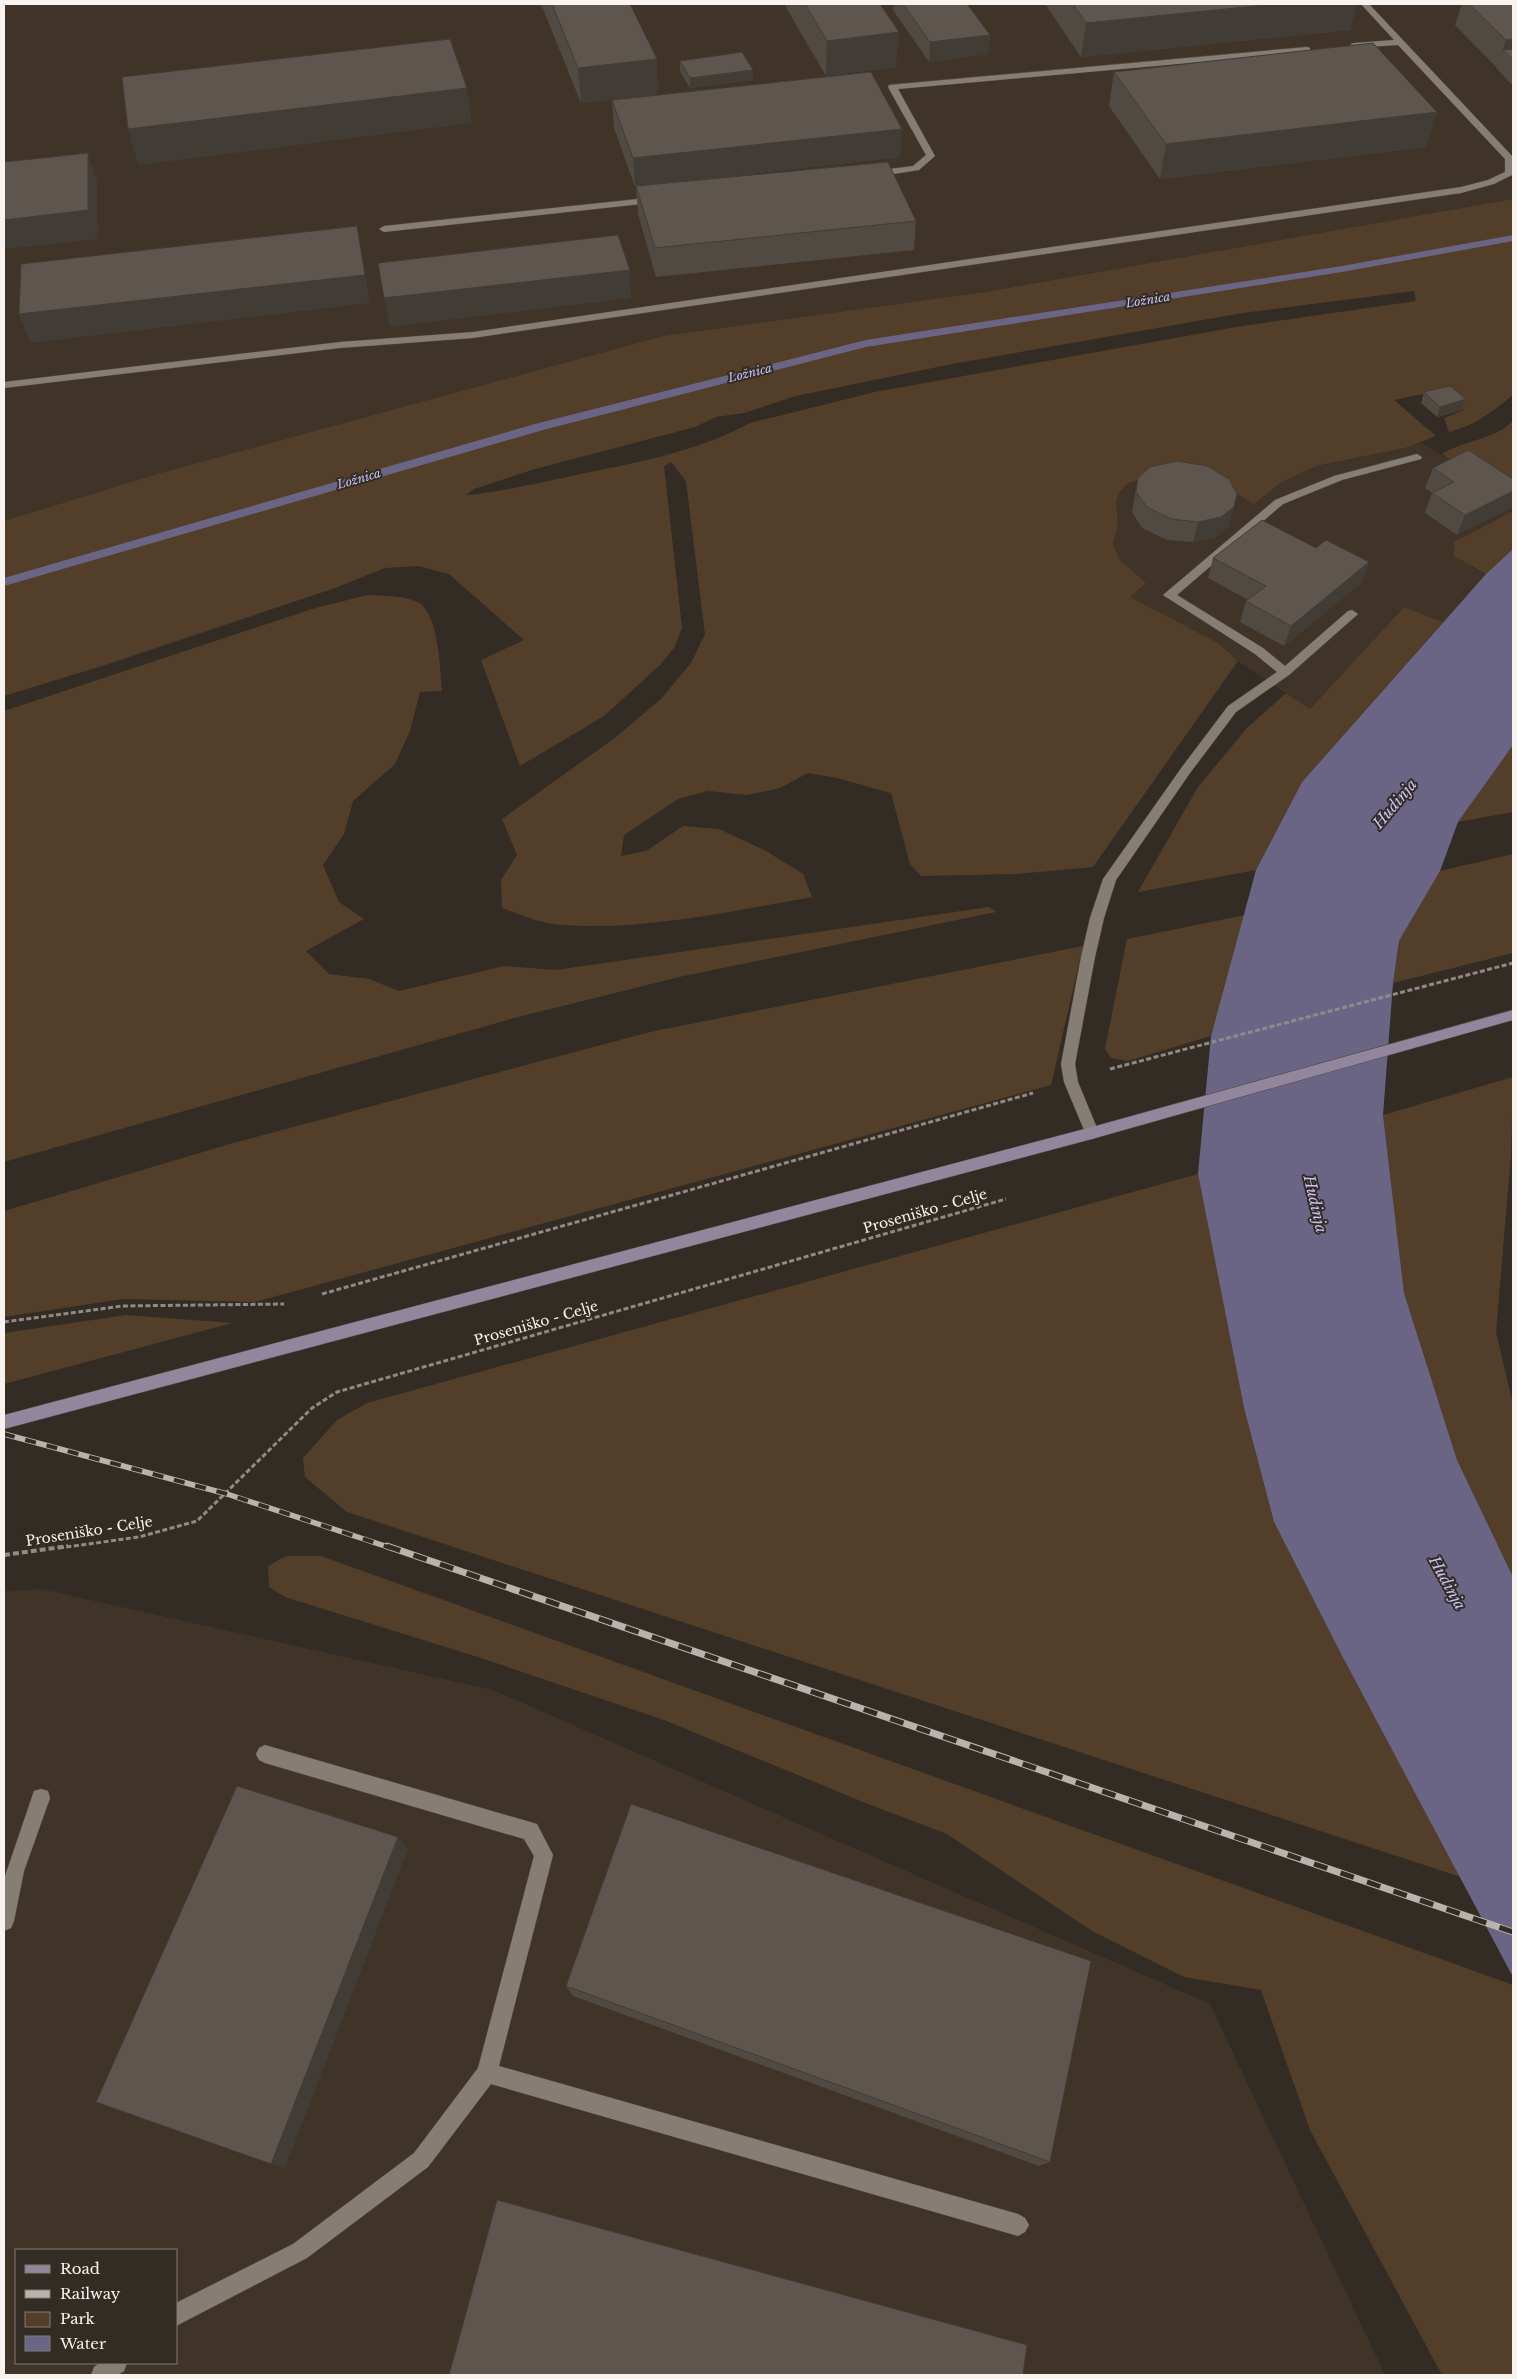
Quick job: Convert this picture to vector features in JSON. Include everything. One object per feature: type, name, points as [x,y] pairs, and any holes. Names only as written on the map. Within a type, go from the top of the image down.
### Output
[{"type":"street","points":[[4,1422],[1092,1133],[1513,1015]]},
{"type":"lane","points":[[4,385],[340,345],[483,333],[1461,190],[1491,182],[1509,173],[1510,159],[1365,4]]},
{"type":"lane","points":[[1342,47],[1400,42]]},
{"type":"lane","points":[[864,175],[916,168],[931,156],[892,87],[1313,50]]},
{"type":"lane","points":[[384,229],[671,198]]},
{"type":"lane","points":[[1286,672],[1259,651],[1169,595],[1279,502],[1338,478],[1417,457]]},
{"type":"lane","points":[[1092,1133],[1071,1082],[1068,1064],[1088,957],[1097,918],[1110,879],[1186,770],[1232,709],[1286,672],[1352,614]]},
{"type":"lane","points":[[178,2314],[300,2251],[420,2160],[487,2073],[544,1855],[530,1831],[265,1754]]},
{"type":"lane","points":[[4,1921],[15,1871],[41,1798]]},
{"type":"lane","points":[[487,2073],[1018,2225]]},
{"type":"lane","points":[[102,2375],[115,2364]]},
{"type":"path","points":[[312,1296],[1071,1082],[1120,1066],[1513,963]]},
{"type":"path","name":"Proseniško - Celje","points":[[4,1555],[139,1537],[197,1521],[312,1408],[337,1392],[1008,1198]]},
{"type":"path","points":[[4,1322],[122,1306],[284,1305],[293,1302]]},
{"type":"shaded area","points":[[4,4],[1513,4],[1513,199],[985,292],[663,336],[157,474],[4,521]]},
{"type":"shaded area","points":[[1421,442],[1513,501],[1513,511],[1454,542],[1472,567],[1486,574],[1443,622],[1404,607],[1310,709],[1238,661],[1218,643],[1129,597],[1146,583],[1119,560],[1113,544],[1118,524],[1116,502],[1119,492],[1129,483],[1149,477],[1215,481],[1254,504],[1282,482],[1316,466],[1405,448]]},
{"type":"shaded area","points":[[41,1589],[493,1690],[1210,2004],[1385,2375],[4,2375],[4,1591]]},
{"type":"green space","points":[[1513,199],[1513,395],[1498,407],[1476,422],[1449,432],[1444,418],[1464,410],[1442,390],[1394,400],[1436,436],[1405,448],[1316,466],[1282,482],[1254,504],[1215,481],[1149,477],[1129,483],[1119,492],[1116,502],[1118,524],[1113,544],[1120,560],[1146,583],[1130,597],[1218,643],[1238,661],[1093,867],[1016,874],[921,876],[910,864],[891,793],[837,778],[808,773],[780,788],[747,795],[708,791],[678,799],[624,835],[621,856],[646,851],[683,826],[719,829],[766,851],[803,874],[812,897],[716,914],[616,926],[552,924],[502,908],[501,880],[517,855],[502,819],[616,737],[661,699],[691,663],[705,634],[686,481],[671,462],[664,466],[682,628],[674,648],[660,665],[604,716],[520,766],[481,660],[524,640],[449,574],[418,566],[385,568],[335,588],[105,665],[4,696],[4,521],[157,474],[663,336],[985,292]],"holes":[[[1414,291],[1416,301],[1236,327],[875,392],[750,423],[707,442],[663,456],[519,487],[466,495],[474,489],[535,469],[695,427],[716,417],[744,413],[796,396],[952,364],[1243,313]]]},
{"type":"green space","points":[[1513,421],[1513,501],[1442,454],[1497,432]]},
{"type":"green space","points":[[1513,511],[1513,549],[1486,574],[1454,556],[1454,542]]},
{"type":"green space","points":[[367,595],[395,596],[409,599],[421,604],[427,611],[435,632],[442,691],[420,692],[410,731],[395,764],[353,801],[344,834],[323,865],[339,902],[364,919],[306,951],[329,974],[369,979],[399,991],[504,966],[556,970],[989,907],[996,912],[679,977],[514,1018],[4,1162],[4,711],[312,609]]},
{"type":"green space","points":[[1404,607],[1443,622],[1302,782],[1256,870],[1138,892],[1198,787],[1246,729],[1286,693],[1310,709]]},
{"type":"green space","points":[[1513,745],[1513,812],[1458,822],[1510,748]]},
{"type":"green space","points":[[1513,854],[1513,953],[1393,983],[1399,941],[1440,871]]},
{"type":"green space","points":[[1245,915],[1211,1036],[1128,1061],[1111,1058],[1105,1049],[1127,939]]},
{"type":"green space","points":[[1083,946],[1051,1085],[255,1302],[123,1299],[4,1317],[4,1211],[230,1144],[650,1032]]},
{"type":"green space","points":[[1513,1077],[1511,1155],[1496,1332],[1513,1405],[1513,1577],[1457,1460],[1404,1293],[1383,1115]]},
{"type":"green space","points":[[1198,1174],[1244,1408],[1274,1522],[1339,1650],[1461,1877],[347,1512],[305,1477],[303,1458],[337,1420],[367,1403]]},
{"type":"green space","points":[[126,1315],[232,1323],[4,1384],[4,1333]]},
{"type":"green space","points":[[286,1556],[321,1556],[1513,1985],[1513,2375],[1442,2375],[1310,2130],[1261,1990],[1184,1977],[1092,1931],[947,1834],[868,1804],[664,1720],[481,1658],[285,1597],[269,1587],[268,1566]]},
{"type":"water","name":"Hudinja","points":[[1513,549],[1513,745],[1458,822],[1440,871],[1399,941],[1393,983],[1383,1115],[1404,1293],[1457,1460],[1513,1577],[1513,1977],[1339,1650],[1274,1522],[1244,1408],[1198,1174],[1211,1036],[1256,870],[1302,782],[1486,574]]},
{"type":"building","points":[[552,4],[630,4],[657,59],[578,68]]},
{"type":"building","points":[[805,4],[880,4],[899,32],[827,41]]},
{"type":"building","points":[[903,4],[967,4],[990,35],[930,42]]},
{"type":"building","points":[[1073,4],[1275,4],[1086,23]]},
{"type":"building","points":[[1469,4],[1513,4],[1513,39],[1506,40]]},
{"type":"building","points":[[450,39],[467,88],[128,129],[122,77]]},
{"type":"building","points":[[1373,43],[1437,112],[1166,144],[1114,72]]},
{"type":"building","points":[[1513,49],[1513,60],[1503,50]]},
{"type":"building","points":[[742,52],[753,70],[690,78],[680,61]]},
{"type":"building","points":[[871,72],[902,129],[633,158],[612,100]]},
{"type":"building","points":[[88,153],[88,210],[4,220],[4,162]]},
{"type":"building","points":[[888,162],[916,221],[655,248],[636,186]]},
{"type":"building","points":[[357,226],[365,275],[19,314],[21,264]]},
{"type":"building","points":[[618,235],[630,270],[384,298],[378,263]]},
{"type":"building","points":[[1450,386],[1466,399],[1440,407],[1424,392]]},
{"type":"building","points":[[1468,450],[1513,479],[1513,491],[1465,515],[1432,493],[1454,482],[1433,468]]},
{"type":"building","points":[[1177,461],[1207,466],[1229,479],[1237,494],[1234,507],[1221,517],[1198,522],[1171,519],[1147,507],[1136,492],[1138,478],[1150,467]]},
{"type":"building","points":[[1262,520],[1316,548],[1326,540],[1369,562],[1291,626],[1246,601],[1266,586],[1213,558]]},
{"type":"building","points":[[237,1786],[398,1837],[271,2164],[96,2102]]},
{"type":"building","points":[[631,1804],[1091,1961],[1050,2162],[566,1986]]},
{"type":"building","points":[[497,2200],[1027,2345],[1023,2375],[449,2375]]},
{"type":"waterway","name":"Ložnica","points":[[4,582],[539,427],[866,344],[1342,269],[1513,238]]},
{"type":"railway","points":[[4,1434],[227,1494],[391,1548]]},
{"type":"railway","points":[[387,1546],[1513,1932]]}]
